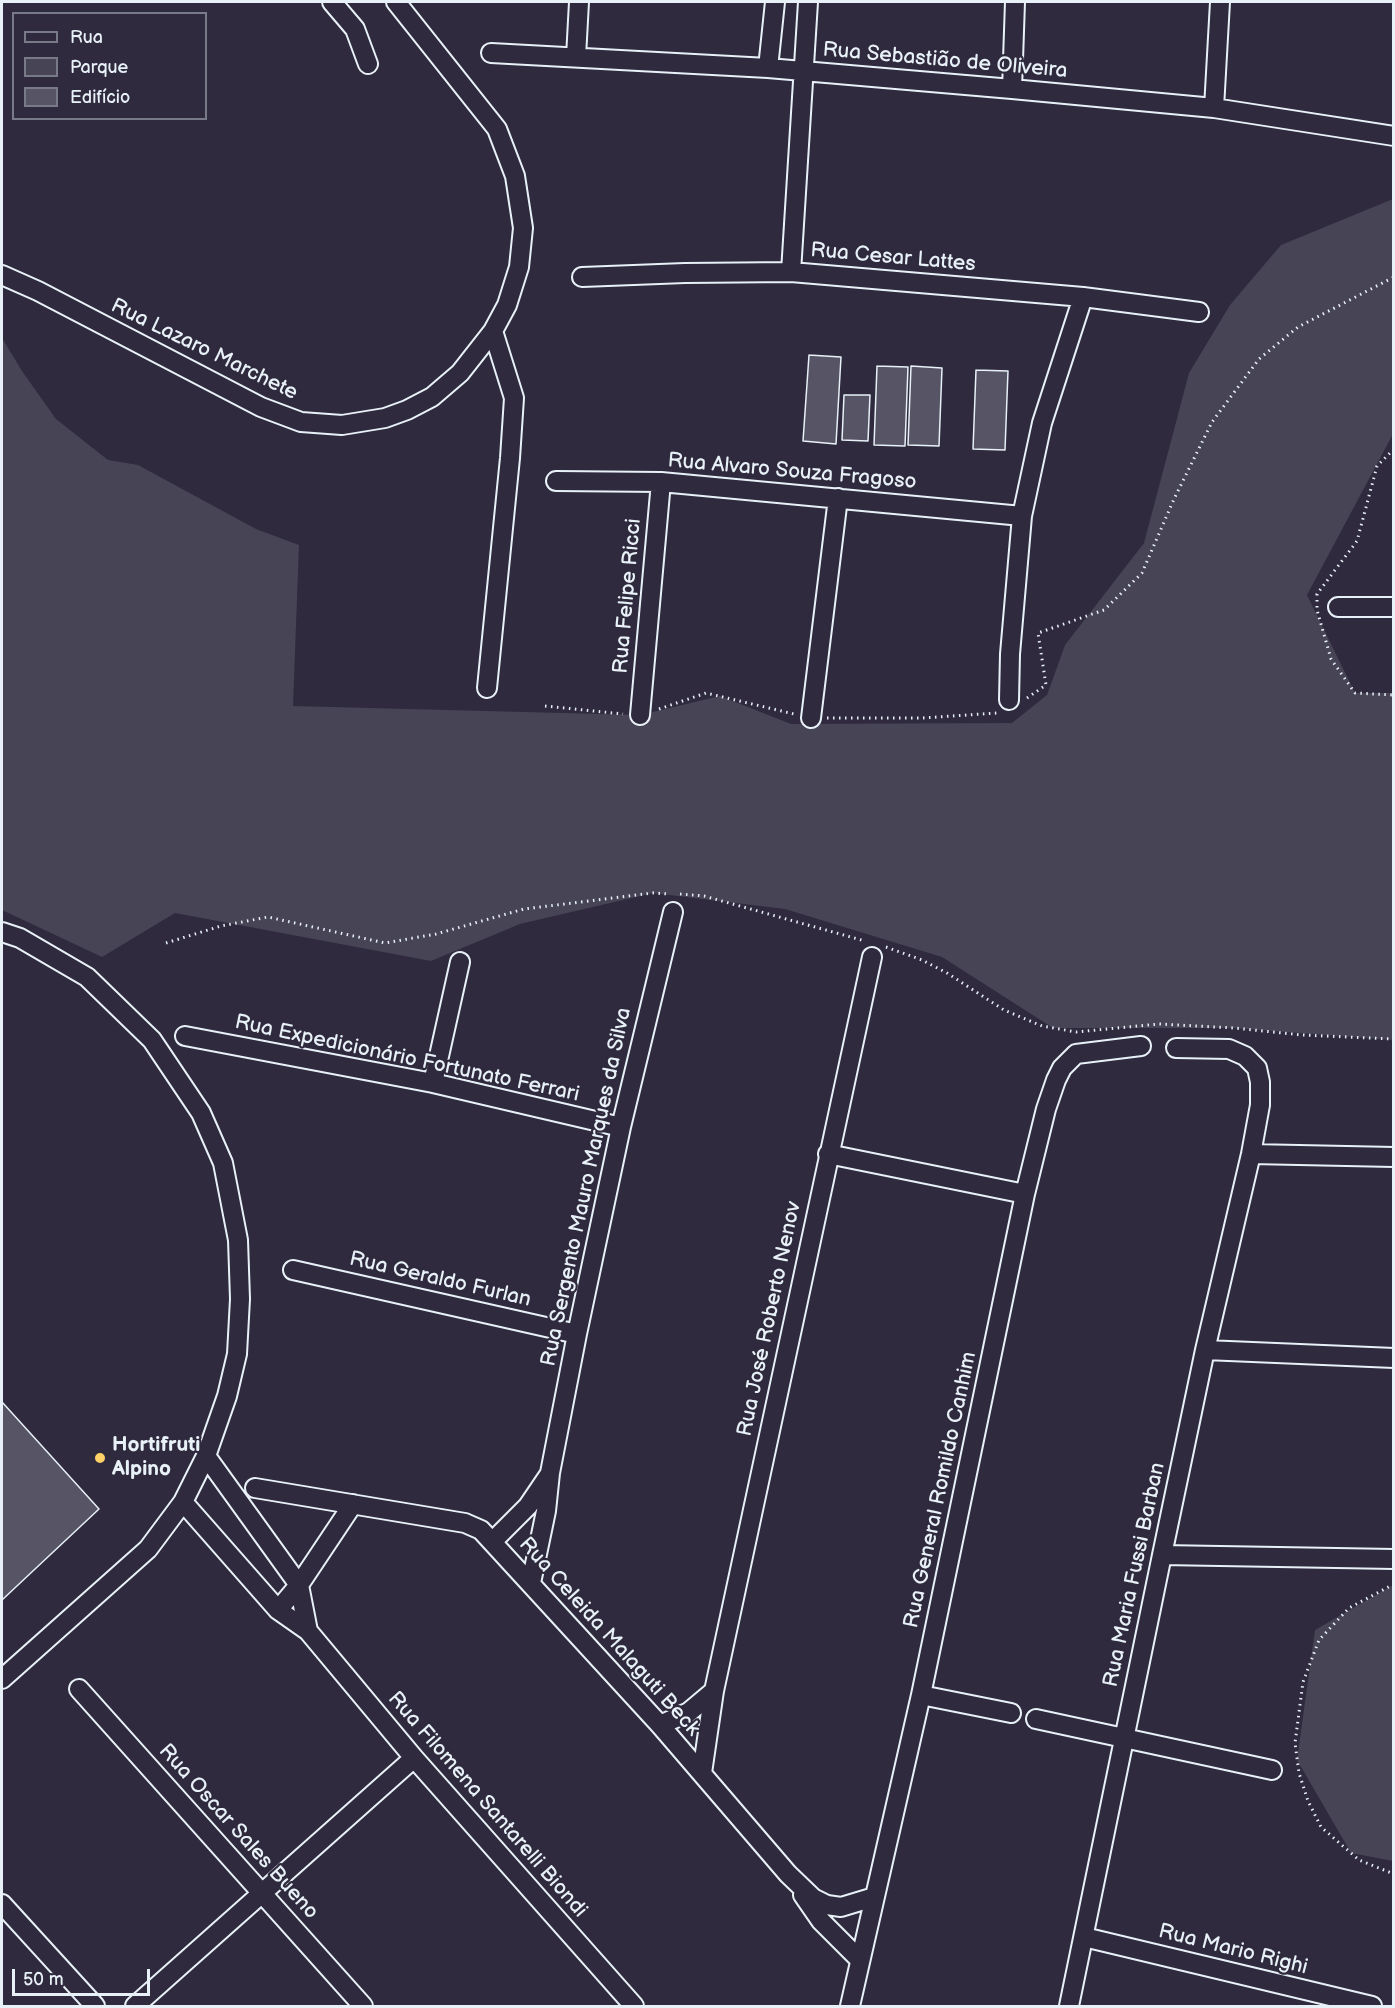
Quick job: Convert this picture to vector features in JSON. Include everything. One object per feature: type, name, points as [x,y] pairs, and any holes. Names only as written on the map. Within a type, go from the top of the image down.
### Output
[{"type":"street","points":[[332,2],[355,29],[368,64]]},
{"type":"street","name":"Rua Lazaro Marchete","points":[[2,275],[38,291],[261,407],[301,422],[342,425],[385,418],[408,410],[432,397],[460,373],[493,331],[507,305],[519,267],[522,228],[515,176],[497,129],[396,2]]},
{"type":"street","points":[[576,57],[579,2]]},
{"type":"street","points":[[768,68],[775,2]]},
{"type":"street","points":[[791,273],[808,2]]},
{"type":"street","points":[[1012,89],[1015,2]]},
{"type":"street","points":[[1214,108],[1220,2]]},
{"type":"street","name":"Rua Sebastião de Oliveira","points":[[491,53],[805,70],[1012,89],[1214,108],[1394,136]]},
{"type":"street","name":"Rua Cesar Lattes","points":[[582,277],[685,273],[791,273],[1083,297],[1199,312]]},
{"type":"street","points":[[1009,700],[1010,654],[1022,516],[1042,423],[1083,297]]},
{"type":"street","points":[[487,688],[514,398],[493,331]]},
{"type":"street","name":"Rua Alvaro Souza Fragoso","points":[[556,481],[662,482],[1022,516]]},
{"type":"street","name":"Rua Felipe Ricci","points":[[640,715],[662,482]]},
{"type":"street","points":[[811,718],[838,498]]},
{"type":"street","points":[[1338,607],[1394,607]]},
{"type":"street","name":"Rua Sergento Mauro Marques da Silva","points":[[531,1583],[577,1334],[621,1127],[673,912]]},
{"type":"street","points":[[2,932],[20,938],[87,977],[152,1040],[201,1113],[223,1163],[238,1239],[240,1299],[237,1354],[227,1396],[206,1456],[183,1502],[148,1549],[2,1679]]},
{"type":"street","name":"Rua José Roberto Nenov","points":[[702,1773],[714,1691],[828,1155],[878,949]]},
{"type":"street","points":[[433,1083],[460,962]]},
{"type":"street","name":"Rua Expedicionário Fortunato Ferrari","points":[[184,1036],[433,1083],[621,1127]]},
{"type":"street","name":"Rua General Romildo Canhim","points":[[850,2007],[921,1695],[1025,1194],[1046,1109],[1062,1068],[1076,1054],[1141,1046]]},
{"type":"street","points":[[1176,1048],[1229,1049],[1245,1056],[1257,1068],[1260,1082],[1260,1105],[1251,1154],[1394,1157]]},
{"type":"street","name":"Rua Maria Fussi Barban","points":[[1069,2007],[1205,1350],[1251,1154]]},
{"type":"street","points":[[828,1155],[1025,1194]]},
{"type":"street","name":"Rua Geraldo Furlan","points":[[293,1270],[577,1334]]},
{"type":"street","points":[[1205,1350],[1394,1358]]},
{"type":"street","points":[[206,1456],[300,1585]]},
{"type":"street","name":"Rua Sergento Mauro Marques da Silva","points":[[492,1542],[528,1506],[550,1473]]},
{"type":"street","name":"Rua Celeida Malaguti Beck","points":[[255,1488],[465,1523],[481,1530],[660,1725],[788,1874],[821,1921],[860,1960]]},
{"type":"street","name":"Rua Filomena Santarelli Biondi","points":[[183,1502],[278,1610],[308,1631],[414,1758],[634,2007]]},
{"type":"street","points":[[278,1610],[300,1585],[353,1504]]},
{"type":"street","points":[[1162,1555],[1394,1559]]},
{"type":"street","name":"Rua Filomena Santarelli Biondi","points":[[300,1585],[308,1631]]},
{"type":"street","name":"Rua Oscar Sales Bueno","points":[[79,1689],[363,2007]]},
{"type":"street","points":[[660,1725],[689,1712],[714,1691]]},
{"type":"street","points":[[921,1695],[1011,1713]]},
{"type":"street","points":[[1036,1719],[1272,1770]]},
{"type":"street","points":[[135,2007],[414,1758]]},
{"type":"street","name":"Rua Celeida Malaguti Beck","points":[[788,1874],[813,1898],[827,1905],[841,1906],[874,1897]]},
{"type":"street","points":[[2,1904],[96,2007]]},
{"type":"street","name":"Rua Mario Righi","points":[[1084,1937],[1372,2007]]},
{"type":"path","points":[[1394,449],[1377,466],[1357,541],[1317,594],[1317,610],[1331,659],[1355,693],[1394,694]]},
{"type":"path","points":[[166,943],[221,926],[268,917],[385,943],[436,934],[524,909],[653,892],[704,896],[930,964],[1004,1010],[1024,1020],[1053,1028],[1076,1032],[1159,1024],[1394,1040]]},
{"type":"path","points":[[1394,1584],[1349,1608],[1319,1640],[1303,1682],[1295,1743],[1299,1773],[1308,1801],[1321,1827],[1359,1860],[1394,1874]]},
{"type":"green space","points":[[1393,199],[1393,434],[1307,595],[1355,693],[1393,693],[1393,1040],[1234,1028],[1053,1028],[942,957],[785,909],[653,893],[520,924],[431,961],[175,913],[102,957],[2,910],[2,338],[56,419],[108,460],[138,465],[256,529],[299,545],[293,706],[640,715],[720,696],[791,724],[1012,723],[1047,695],[1065,645],[1144,543],[1189,373],[1230,305],[1281,245]]},
{"type":"green space","points":[[1393,1585],[1393,1861],[1351,1853],[1297,1760],[1315,1630]]},
{"type":"building","points":[[809,355],[841,357],[836,444],[803,441]]},
{"type":"building","points":[[877,366],[908,367],[905,446],[874,445]]},
{"type":"building","points":[[911,366],[942,368],[939,446],[908,445]]},
{"type":"building","points":[[976,370],[1008,371],[1005,450],[973,449]]},
{"type":"building","points":[[844,395],[870,395],[868,441],[842,440]]},
{"type":"building","points":[[2,1402],[99,1509],[2,1600]]},
{"type":"place","name":"Hortifruti Alpino","points":[[100,1458]]}]
